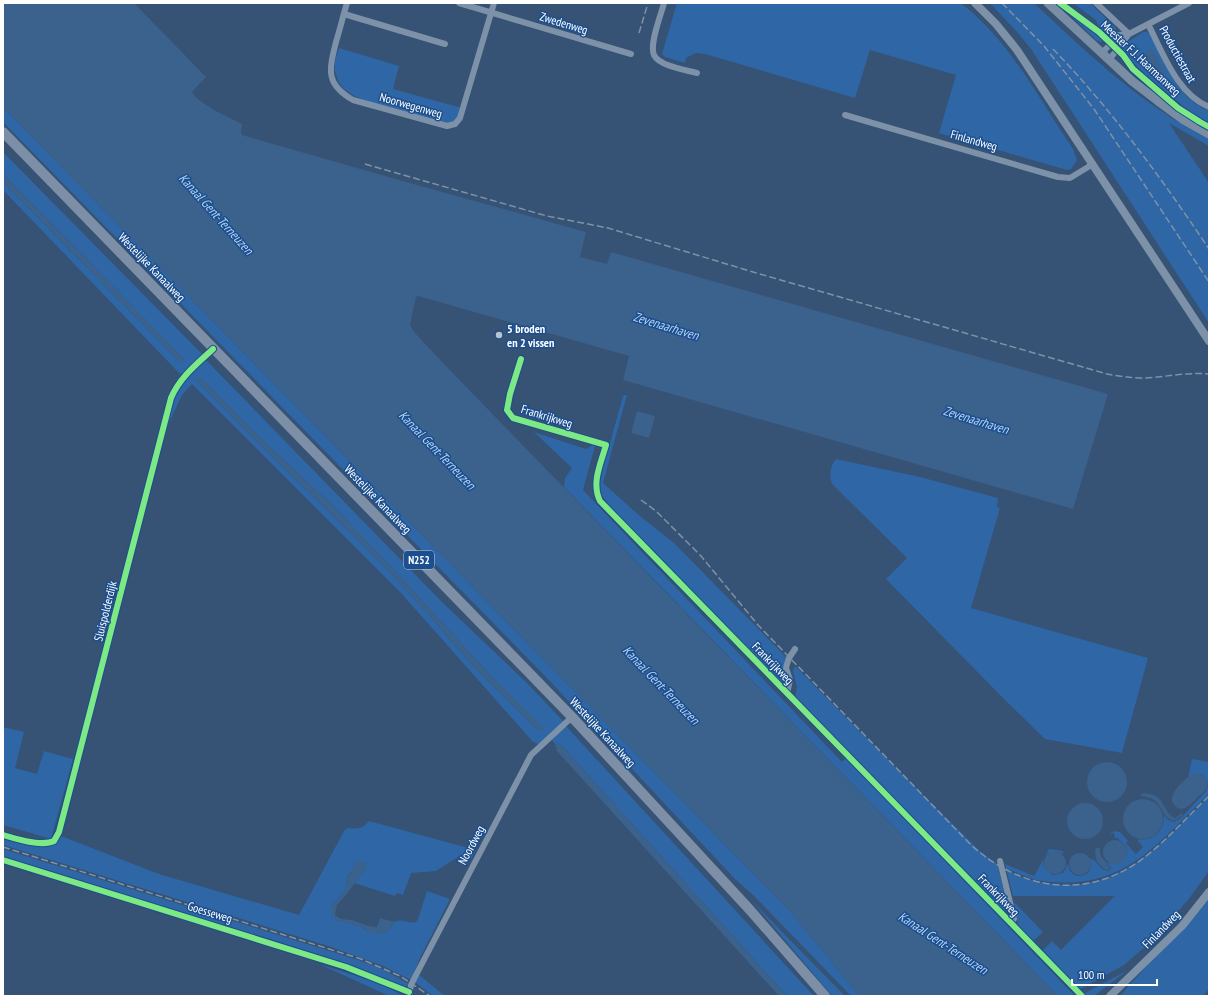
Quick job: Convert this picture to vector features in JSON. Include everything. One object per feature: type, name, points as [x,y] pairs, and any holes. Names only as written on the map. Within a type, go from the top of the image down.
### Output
[{"type":"main road","name":"Meester F.J. Haarmanweg","points":[[1048,3],[1132,81],[1158,102],[1209,134]]},
{"type":"main road","name":"Westelijke Kanaalweg","points":[[3,132],[572,717],[750,910],[825,996]]},
{"type":"street","name":"Noorwegenweg","points":[[347,3],[330,65],[331,76],[341,93],[353,100],[447,126],[455,124],[460,118],[491,12]]},
{"type":"street","name":"Zwedenweg","points":[[459,3],[631,54]]},
{"type":"street","points":[[491,12],[494,3]]},
{"type":"street","points":[[664,3],[652,45],[654,56],[661,62],[671,66],[697,73]]},
{"type":"street","points":[[975,3],[996,24],[1017,50],[1209,341]]},
{"type":"street","name":"Meester F.J. Haarmanweg","points":[[1096,3],[1129,34]]},
{"type":"street","points":[[1102,53],[1119,35],[1129,34],[1190,3]]},
{"type":"street","points":[[344,14],[445,44]]},
{"type":"street","name":"Productiestraat","points":[[1148,24],[1175,77],[1183,89],[1192,98],[1209,107]]},
{"type":"street","points":[[1110,60],[1129,34]]},
{"type":"street","name":"Finlandweg","points":[[846,115],[1058,177],[1070,178],[1093,164]]},
{"type":"street","name":"Sluispolderdijk","points":[[3,835],[46,844],[54,841],[59,832],[171,398],[175,388],[186,374],[213,349]]},
{"type":"street","name":"Frankrijkweg","points":[[521,359],[510,394],[507,410],[513,418],[606,445],[596,482],[596,493],[600,501],[1082,996]]},
{"type":"street","name":"Frankrijkweg","points":[[787,693],[790,680],[786,668],[789,658],[795,650]]},
{"type":"street","name":"Noordweg","points":[[409,994],[416,975],[531,754],[572,717]]},
{"type":"street","name":"Goesseweg","points":[[3,860],[346,966],[409,994]]},
{"type":"street","name":"Frankrijkweg","points":[[1000,861],[1014,919],[1011,923]]},
{"type":"street","name":"Finlandweg","points":[[1110,996],[1182,926],[1209,892]]},
{"type":"shaded area","points":[[677,3],[961,3],[978,18],[1009,53],[1036,91],[1073,149],[1077,160],[1071,169],[1067,170],[939,133],[956,75],[870,50],[855,98],[705,54],[696,53],[686,58],[685,63],[665,57],[662,54]]},
{"type":"shaded area","points":[[990,3],[1034,3],[1074,41],[1139,95],[1161,111],[1209,139],[1209,146],[1169,123],[1209,183],[1209,323],[1031,49]]},
{"type":"shaded area","points":[[1057,3],[1095,31],[1105,41],[1100,42],[1096,40]]},
{"type":"shaded area","points":[[1073,3],[1090,3],[1116,28],[1114,37],[1110,39],[1100,29],[1096,20]]},
{"type":"shaded area","points":[[1143,32],[1147,32],[1151,35],[1167,69],[1180,89],[1198,105],[1209,111],[1209,124],[1195,116],[1146,75],[1120,50],[1126,43]]},
{"type":"shaded area","points":[[339,48],[399,66],[393,89],[462,108],[457,119],[449,124],[370,102],[354,96],[344,89],[339,83],[335,71],[335,61]]},
{"type":"shaded area","points":[[3,107],[792,913],[860,996],[851,996],[755,897],[735,879],[545,676],[3,122]]},
{"type":"shaded area","points":[[3,152],[202,354],[184,373],[180,374],[3,190],[3,182],[179,361],[184,359],[3,174]]},
{"type":"shaded area","points":[[205,359],[442,602],[527,683],[564,722],[538,744],[533,742],[401,593],[192,384],[182,395],[162,438],[176,390]],"holes":[[[202,379],[260,438],[334,507],[490,675],[543,728],[539,731],[476,669],[413,597],[377,559],[239,424],[197,380]]]},
{"type":"shaded area","points":[[627,395],[603,483],[640,516],[674,543],[786,657],[784,663],[786,680],[783,684],[781,685],[666,563],[611,508],[600,493],[599,487],[602,472],[623,396]]},
{"type":"shaded area","points":[[534,432],[586,449],[593,445],[595,446],[583,490],[842,762],[846,758],[1074,995],[1058,996],[564,487],[565,478],[572,468]]},
{"type":"shaded area","points":[[836,459],[920,477],[998,498],[997,507],[1000,508],[971,608],[1148,658],[1122,753],[1045,739],[886,579],[907,558],[832,484],[831,471],[832,465]]},
{"type":"shaded area","points":[[795,666],[980,851],[997,864],[1009,910],[1003,911],[795,698],[797,687],[793,671]]},
{"type":"shaded area","points":[[566,726],[814,996],[787,996],[561,745],[556,745],[551,739]]},
{"type":"shaded area","points":[[3,727],[24,732],[15,768],[37,774],[44,751],[73,759],[51,839],[3,825]]},
{"type":"shaded area","points":[[1192,759],[1209,762],[1209,794],[1155,846],[1137,860],[1117,871],[1096,879],[1072,882],[1039,880],[1007,869],[1023,878],[1053,884],[1078,885],[1100,880],[1121,871],[1140,860],[1176,829],[1209,796],[1209,871],[1188,900],[1153,940],[1124,965],[1079,990],[1041,952],[1052,941],[1061,950],[1115,896],[1013,896],[1005,864],[1034,876],[1044,859],[1044,866],[1047,871],[1053,875],[1063,873],[1067,864],[1070,871],[1078,876],[1087,873],[1090,870],[1090,858],[1093,859],[1101,868],[1109,871],[1111,868],[1107,862],[1119,863],[1126,857],[1127,848],[1119,840],[1119,838],[1115,838],[1114,833],[1109,834],[1114,831],[1120,832],[1128,841],[1126,843],[1136,854],[1143,847],[1137,840],[1151,838],[1157,834],[1162,827],[1164,815],[1168,820],[1174,822],[1181,818],[1206,791],[1208,785],[1207,781],[1201,774],[1195,774],[1188,778]]},
{"type":"shaded area","points":[[369,821],[476,850],[471,859],[461,855],[436,871],[411,873],[403,895],[397,893],[395,896],[354,883],[367,867],[363,862],[349,874],[346,881],[347,885],[343,894],[331,905],[336,920],[363,927],[366,930],[384,933],[390,929],[394,922],[416,922],[427,891],[450,899],[420,958],[411,980],[381,965],[328,946],[3,845],[3,837],[52,845],[61,836],[159,874],[299,915],[344,831],[348,828],[362,827]]},
{"type":"shaded area","points":[[3,849],[355,959],[380,968],[409,984],[405,987],[401,987],[3,858]]},
{"type":"shaded area","points":[[1049,849],[1063,851],[1063,854],[1057,852],[1052,852],[1045,856]]},
{"type":"shaded area","points":[[1209,896],[1209,989],[1203,996],[1120,996]]},
{"type":"shaded area","points":[[751,900],[845,996],[832,996]]},
{"type":"shaded area","points":[[1014,902],[1043,932],[1032,942],[1019,930]]},
{"type":"shaded area","points":[[319,964],[382,984],[403,996],[389,996]]},
{"type":"shaded area","points":[[1128,970],[1094,996],[1087,996],[1083,994]]},
{"type":"shaded area","points":[[418,974],[445,996],[433,996],[415,982]]},
{"type":"water","points":[[3,3],[134,3],[206,77],[192,92],[195,97],[207,106],[242,124],[242,135],[586,232],[580,257],[607,264],[611,252],[1108,394],[1073,509],[623,380],[629,356],[418,296],[416,297],[410,325],[415,333],[443,363],[1058,996],[860,996],[792,913],[3,107]]},
{"type":"water","points":[[1153,50],[1169,84],[1167,84],[1138,59],[1139,56]]},
{"type":"water","points":[[3,174],[183,358],[183,362],[179,361],[3,182]]},
{"type":"water","points":[[198,378],[202,379],[260,438],[334,507],[490,675],[543,727],[541,731],[539,731],[476,669],[413,597],[377,559],[239,424],[198,382]]},
{"type":"water","points":[[637,411],[655,416],[649,438],[631,433]]},
{"type":"water","points":[[557,743],[561,745],[787,996],[779,996],[556,750],[557,748],[555,746]]},
{"type":"water","points":[[1111,762],[1118,765],[1124,771],[1127,782],[1126,790],[1118,799],[1111,802],[1103,802],[1096,799],[1088,790],[1087,778],[1090,771],[1099,763]]},
{"type":"water","points":[[1194,774],[1199,774],[1206,779],[1207,787],[1187,807],[1181,809],[1178,808],[1172,801],[1172,797],[1176,789],[1187,778]]},
{"type":"water","points":[[1144,793],[1156,796],[1172,817],[1175,818],[1182,813],[1183,815],[1174,821],[1169,819],[1158,803],[1149,797],[1141,796],[1141,794]]},
{"type":"water","points":[[1143,799],[1151,801],[1157,805],[1161,811],[1163,819],[1161,827],[1157,833],[1151,837],[1143,839],[1135,837],[1129,833],[1125,827],[1123,819],[1125,811],[1129,805],[1135,801]]},
{"type":"water","points":[[1089,803],[1098,808],[1102,814],[1102,828],[1098,834],[1089,839],[1081,839],[1072,834],[1068,828],[1067,817],[1072,808],[1078,804]]},
{"type":"water","points":[[1115,840],[1123,844],[1127,852],[1123,860],[1115,864],[1107,860],[1103,852],[1107,844]]},
{"type":"water","points":[[1100,848],[1101,857],[1110,867],[1109,870],[1106,870],[1100,866],[1097,861],[1095,849]]},
{"type":"water","points":[[1055,852],[1063,855],[1066,863],[1063,871],[1055,874],[1047,871],[1044,863],[1047,855]]},
{"type":"water","points":[[1080,853],[1088,856],[1091,864],[1088,872],[1080,875],[1072,872],[1069,864],[1072,856]]},
{"type":"water","points":[[355,862],[365,863],[367,867],[337,905],[335,914],[341,919],[352,920],[368,926],[377,927],[380,918],[394,922],[392,927],[384,933],[377,934],[369,932],[363,927],[336,920],[331,914],[331,905],[343,894],[347,885],[347,878],[353,869]]},
{"type":"railway","points":[[639,33],[648,3]]},
{"type":"railway","points":[[1002,3],[1044,46],[1094,109],[1209,282]]},
{"type":"railway","points":[[1053,49],[1096,96],[1136,146],[1209,249]]},
{"type":"railway","points":[[365,164],[547,216],[608,228],[753,272],[1107,374],[1144,378],[1185,374],[1209,374]]},
{"type":"railway","points":[[641,500],[656,511],[701,556],[758,625],[971,845],[991,861],[1012,872],[1033,881],[1056,885],[1078,885],[1101,880],[1123,871],[1145,857],[1170,835],[1209,796]]},
{"type":"railway","points":[[3,847],[361,959],[400,976],[430,996]]},
{"type":"cycle path","points":[[1060,3],[1099,32],[1123,55],[1133,69],[1178,108],[1209,127]]},
{"type":"cycle path","points":[[3,835],[29,842],[49,843],[54,841],[59,832],[171,398],[184,377],[213,349]]},
{"type":"cycle path","points":[[521,359],[510,394],[507,410],[513,418],[606,445],[598,473],[596,487],[600,501],[1082,996]]},
{"type":"cycle path","points":[[3,860],[346,967],[409,992]]},
{"type":"place","name":"5 broden en 2 vissen","points":[[499,335]]},
{"type":"water label","name":"Kanaal Gent-Terneuzen","points":[[216,214]]},
{"type":"water label","name":"Zevenaarhaven","points":[[666,326]]},
{"type":"water label","name":"Zevenaarhaven","points":[[976,420]]},
{"type":"water label","name":"Kanaal Gent-Terneuzen","points":[[437,450]]},
{"type":"water label","name":"Kanaal Gent-Terneuzen","points":[[661,685]]},
{"type":"water label","name":"Kanaal Gent-Terneuzen","points":[[943,943]]}]
